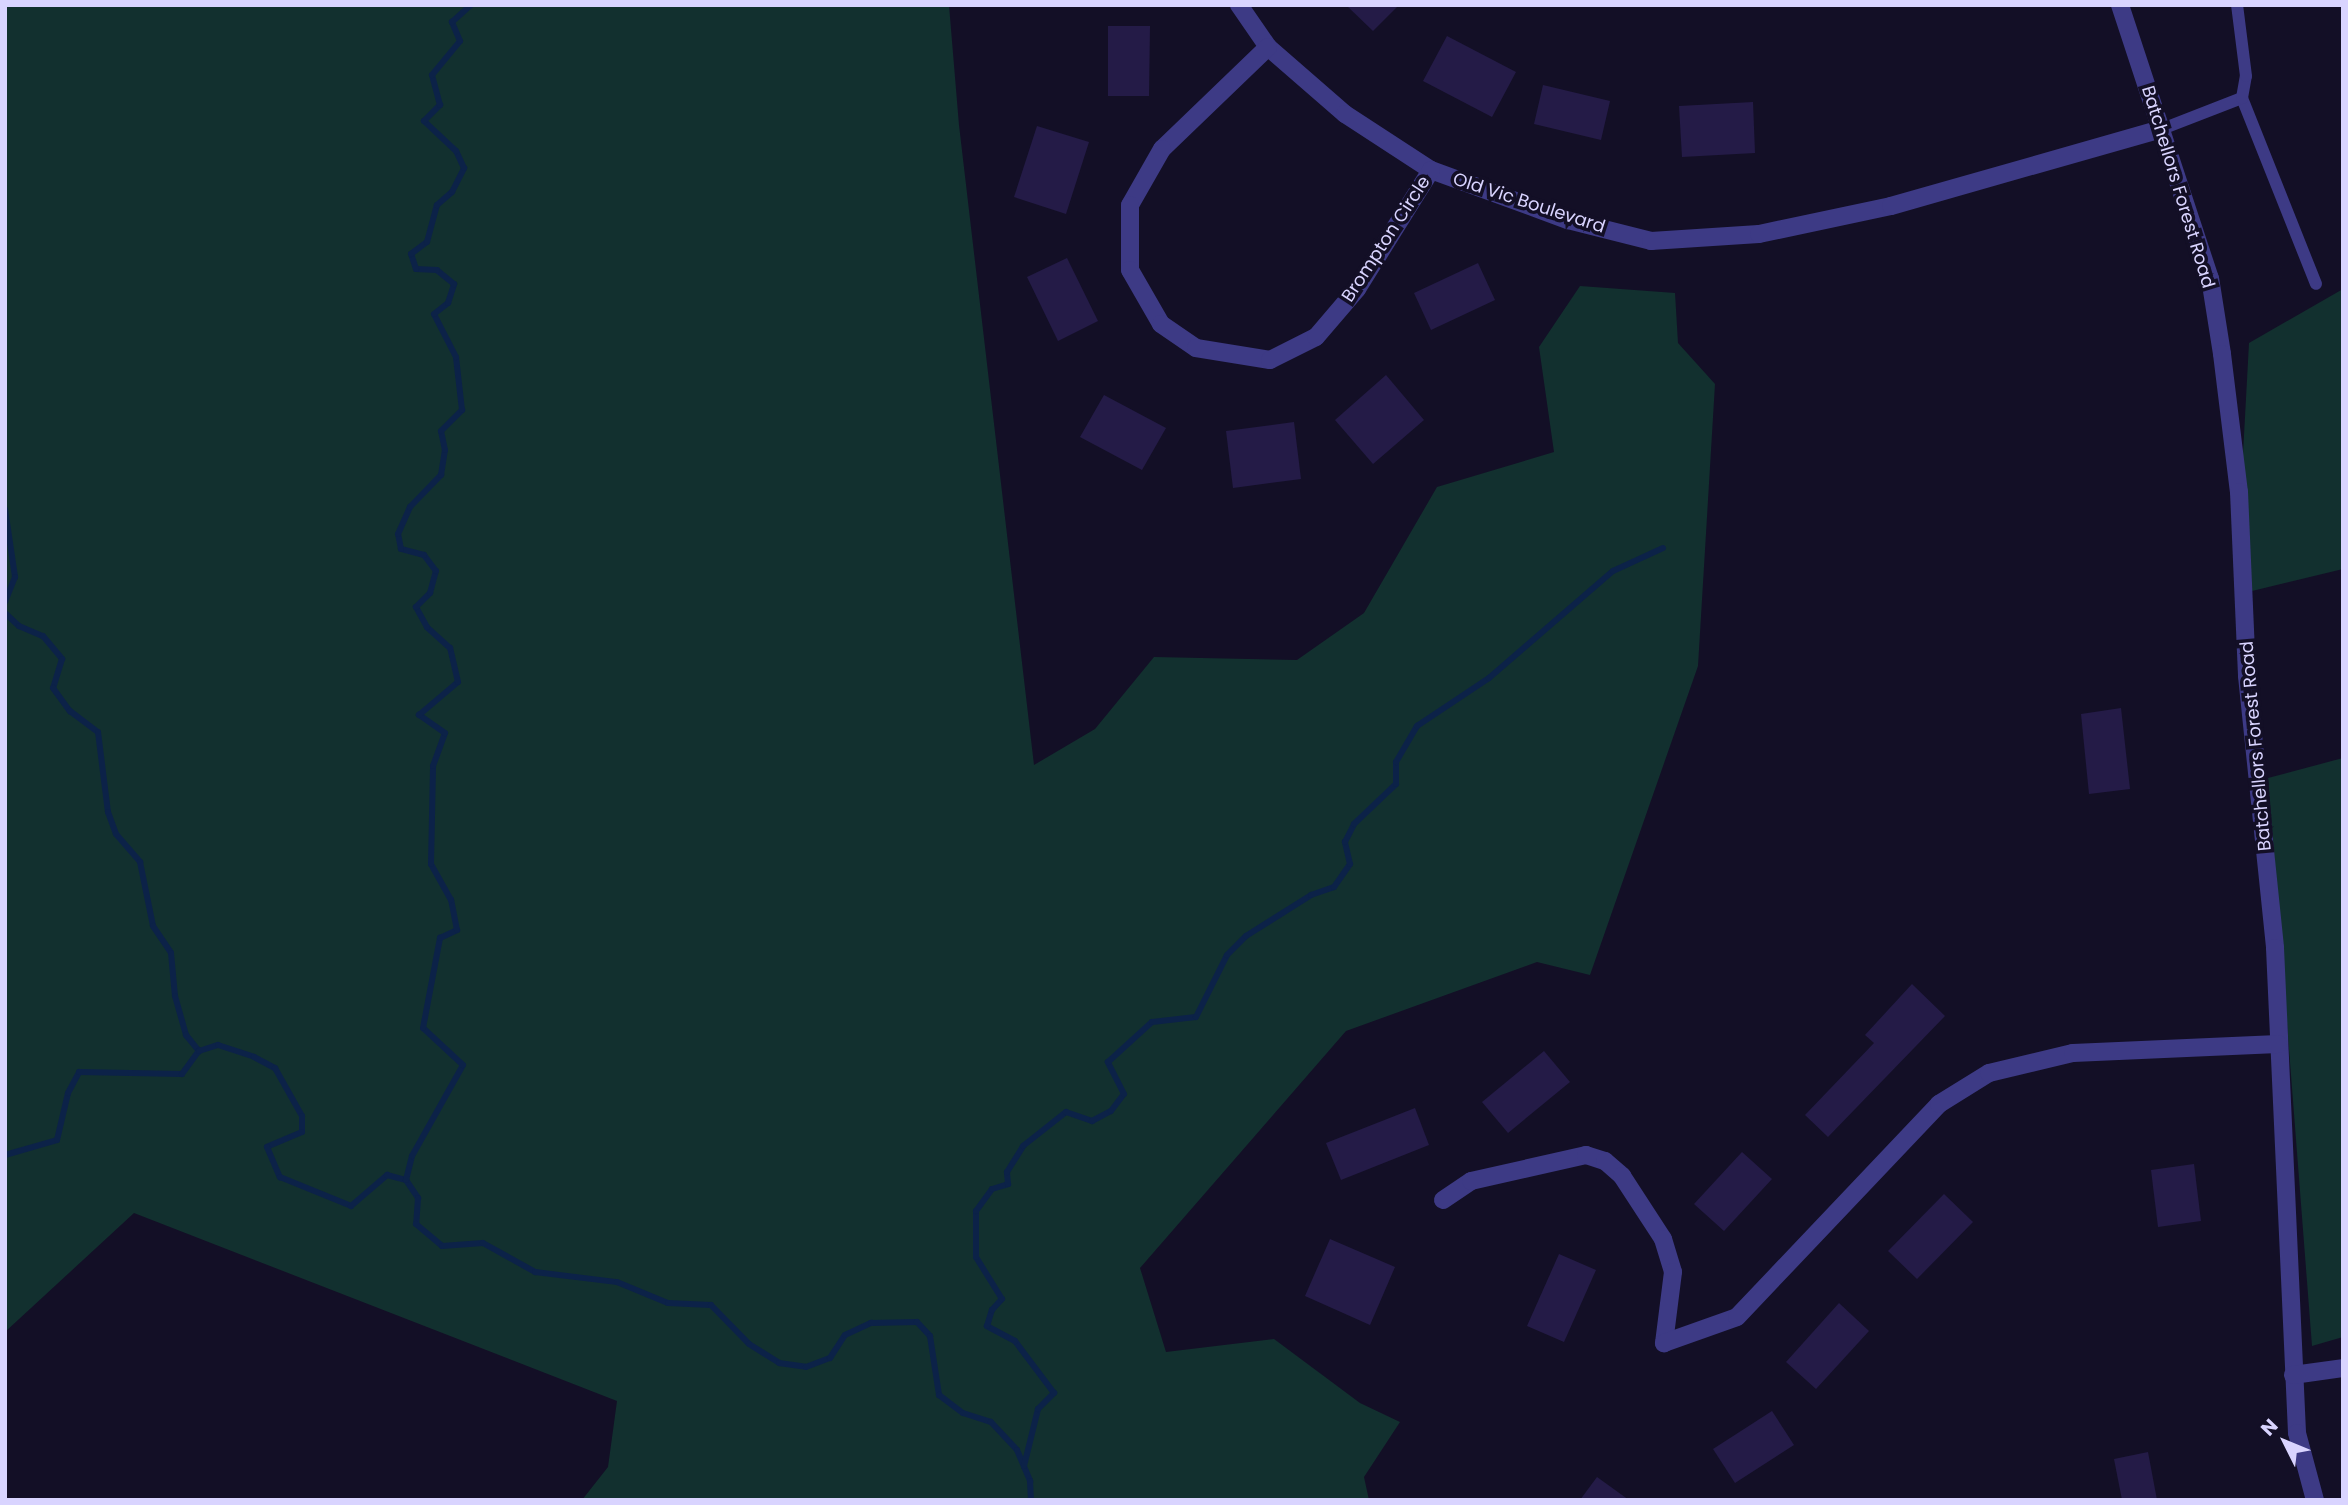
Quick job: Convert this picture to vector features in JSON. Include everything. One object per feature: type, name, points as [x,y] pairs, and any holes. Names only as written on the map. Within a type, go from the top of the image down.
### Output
[{"type":"street","name":"Old Vic Boulevard","points":[[1239,5],[1268,47],[1345,114],[1431,170],[1568,220],[1651,241],[1759,234],[1878,209],[2162,129]]},
{"type":"street","name":"Batchellors Forest Road","points":[[2120,5],[2210,278],[2222,354],[2239,492],[2247,677],[2275,948],[2297,1433],[2315,1500]]},
{"type":"street","name":"Brompton Circle","points":[[1268,47],[1162,149],[1130,205],[1130,270],[1161,324],[1196,348],[1270,360],[1316,337],[1357,289],[1431,170]]},
{"type":"street","points":[[1443,1200],[1471,1181],[1586,1155],[1605,1161],[1622,1176],[1662,1239],[1673,1272],[1664,1343],[1737,1317],[1939,1104],[1989,1073],[2073,1053],[2278,1044]]},
{"type":"street","points":[[2293,1375],[2343,1368]]},
{"type":"lane","points":[[2237,5],[2246,76],[2242,98],[2316,284]]},
{"type":"lane","points":[[2162,129],[2242,98]]},
{"type":"green space","points":[[5,5],[949,5],[959,125],[1034,765],[1095,729],[1154,657],[1297,660],[1364,613],[1437,487],[1554,452],[1539,347],[1580,286],[1675,293],[1678,343],[1715,384],[1698,666],[1590,975],[1537,962],[1346,1031],[1140,1268],[1166,1352],[1274,1339],[1360,1403],[1400,1422],[1364,1477],[1369,1500],[582,1500],[608,1467],[617,1401],[134,1213],[5,1332]]},
{"type":"green space","points":[[2343,289],[2343,569],[2252,591],[2241,491],[2249,343]]},
{"type":"green space","points":[[2343,758],[2343,1337],[2312,1346],[2268,778]]},
{"type":"building","points":[[1346,5],[1399,5],[1373,31]]},
{"type":"building","points":[[1108,26],[1150,26],[1149,96],[1108,96]]},
{"type":"building","points":[[1447,36],[1516,72],[1492,117],[1423,81]]},
{"type":"building","points":[[1543,85],[1610,101],[1601,140],[1534,124]]},
{"type":"building","points":[[1753,102],[1755,153],[1682,157],[1679,106]]},
{"type":"building","points":[[1037,126],[1089,142],[1066,214],[1014,197]]},
{"type":"building","points":[[1067,258],[1098,321],[1058,341],[1027,277]]},
{"type":"building","points":[[1478,263],[1495,300],[1431,330],[1414,293]]},
{"type":"building","points":[[1386,375],[1424,420],[1373,464],[1335,420]]},
{"type":"building","points":[[1104,395],[1166,428],[1142,470],[1080,437]]},
{"type":"building","points":[[1294,422],[1301,479],[1233,488],[1226,431]]},
{"type":"building","points":[[2121,708],[2130,789],[2089,794],[2081,714]]},
{"type":"building","points":[[1912,984],[1945,1016],[1828,1137],[1805,1115],[1874,1043],[1865,1035]]},
{"type":"building","points":[[1544,1051],[1570,1082],[1508,1133],[1482,1102]]},
{"type":"building","points":[[1415,1108],[1429,1145],[1341,1180],[1326,1143]]},
{"type":"building","points":[[1742,1152],[1772,1179],[1724,1231],[1694,1204]]},
{"type":"building","points":[[2194,1164],[2201,1221],[2158,1227],[2151,1170]]},
{"type":"building","points":[[1944,1194],[1973,1222],[1917,1279],[1888,1251]]},
{"type":"building","points":[[1330,1239],[1395,1267],[1370,1325],[1305,1296]]},
{"type":"building","points":[[1559,1254],[1596,1270],[1564,1342],[1527,1326]]},
{"type":"building","points":[[1839,1303],[1869,1331],[1816,1389],[1786,1362]]},
{"type":"building","points":[[1772,1411],[1794,1445],[1735,1483],[1713,1449]]},
{"type":"building","points":[[2148,1452],[2157,1500],[2122,1500],[2114,1459]]},
{"type":"building","points":[[1597,1477],[1629,1500],[1580,1500]]},
{"type":"waterway","points":[[406,1180],[412,1156],[463,1065],[423,1028],[440,938],[457,930],[451,900],[431,864],[433,766],[445,733],[419,715],[458,682],[450,648],[427,627],[416,607],[430,593],[436,571],[424,555],[401,549],[398,534],[410,507],[441,475],[445,450],[441,431],[462,410],[456,357],[434,314],[448,303],[454,284],[437,270],[416,269],[411,254],[427,242],[437,205],[452,192],[464,168],[456,151],[424,121],[440,105],[432,75],[460,41],[452,22],[471,5]]},
{"type":"waterway","points":[[5,509],[15,577],[5,602]]},
{"type":"waterway","points":[[1024,1466],[1038,1409],[1054,1393],[1015,1341],[987,1326],[992,1310],[1002,1299],[976,1257],[976,1211],[992,1189],[1008,1184],[1007,1172],[1023,1146],[1066,1112],[1092,1121],[1111,1111],[1124,1094],[1108,1062],[1152,1022],[1196,1017],[1227,955],[1246,936],[1311,895],[1334,887],[1350,864],[1345,842],[1354,824],[1396,784],[1396,762],[1417,726],[1489,678],[1613,571],[1663,548]]},
{"type":"waterway","points":[[5,613],[19,626],[43,636],[62,659],[53,688],[70,711],[98,732],[108,812],[116,834],[140,862],[153,926],[171,953],[175,996],[186,1035],[199,1051]]},
{"type":"waterway","points":[[5,1155],[57,1140],[68,1093],[79,1072],[182,1074],[199,1051],[218,1045],[254,1057],[275,1068],[302,1116],[302,1132],[267,1147],[280,1177],[351,1206],[387,1175],[406,1180],[418,1198],[416,1224],[442,1246],[483,1243],[535,1272],[617,1282],[668,1303],[711,1305],[749,1344],[779,1363],[806,1367],[830,1358],[845,1335],[871,1323],[917,1322],[930,1336],[939,1395],[963,1413],[991,1422],[1017,1450],[1030,1481],[1031,1500]]}]
